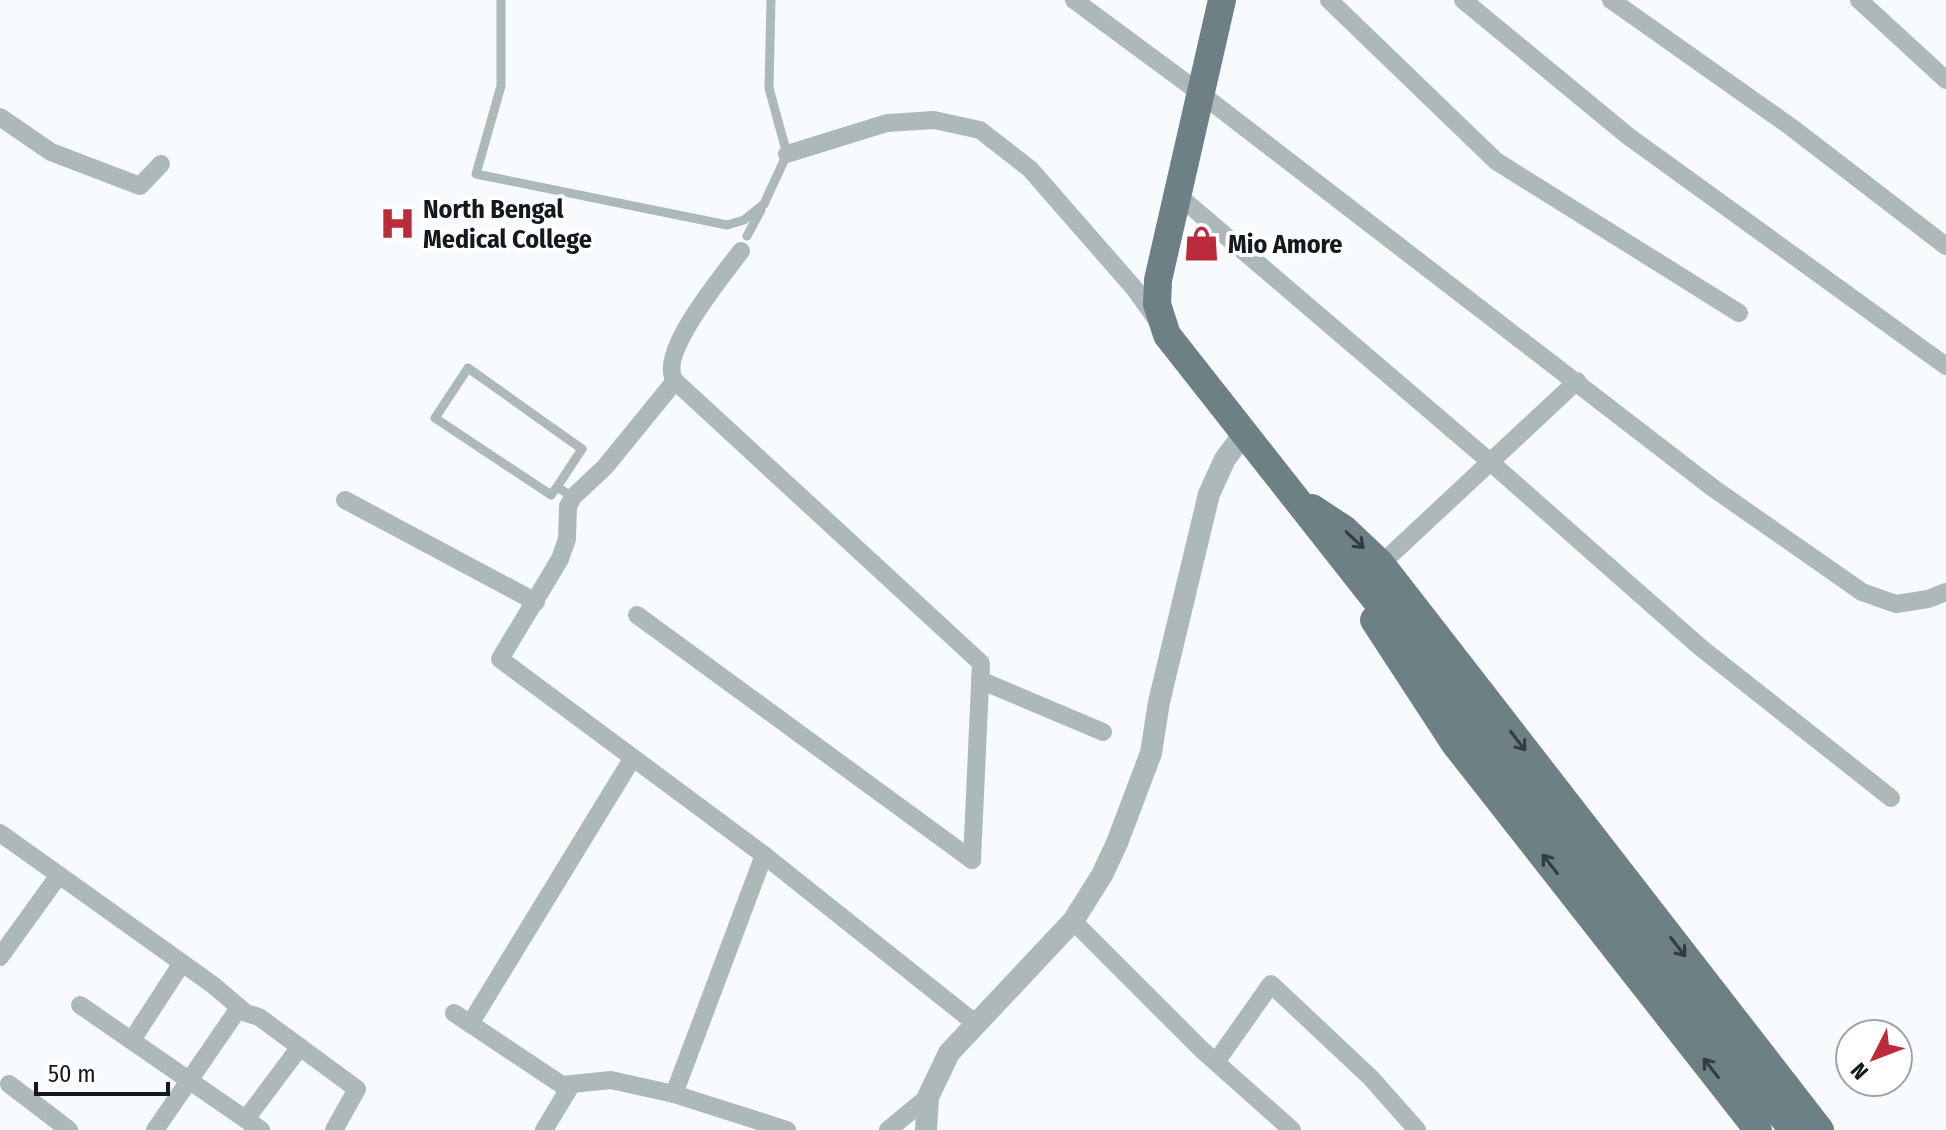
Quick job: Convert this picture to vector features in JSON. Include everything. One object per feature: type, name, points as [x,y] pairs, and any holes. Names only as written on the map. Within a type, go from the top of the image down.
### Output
[{"type":"main road","points":[[1222,0],[1158,280],[1157,304],[1167,335],[1793,1130]]},
{"type":"main road","points":[[1291,495],[1344,529],[1381,564],[1820,1130]]},
{"type":"main road","points":[[1365,589],[1372,618],[1455,744],[1758,1130]]},
{"type":"street","points":[[1074,0],[1200,93],[1713,488],[1862,592],[1896,604],[1928,599],[1946,592]]},
{"type":"street","points":[[1329,0],[1496,161],[1739,313]]},
{"type":"street","points":[[1463,0],[1628,136],[1946,366]]},
{"type":"street","points":[[1611,0],[1791,127],[1946,246]]},
{"type":"street","points":[[1859,0],[1946,80]]},
{"type":"street","points":[[0,117],[51,152],[140,186],[161,164]]},
{"type":"street","points":[[787,154],[887,123],[934,120],[980,130],[1030,169],[1134,288],[1167,335]]},
{"type":"street","points":[[1179,196],[1488,460],[1700,647],[1891,798]]},
{"type":"street","points":[[637,615],[972,860],[981,663],[675,381],[672,361],[685,332],[744,244]]},
{"type":"street","points":[[675,381],[605,467],[565,492],[568,506],[564,549],[536,602],[500,659],[764,855],[975,1023]]},
{"type":"street","points":[[1381,564],[1488,460],[1577,381]]},
{"type":"street","points":[[926,1130],[928,1097],[949,1053],[1073,921],[1102,875],[1144,775],[1209,494],[1225,459],[1243,435]]},
{"type":"street","points":[[345,500],[536,602]]},
{"type":"street","points":[[980,680],[1103,732]]},
{"type":"street","points":[[470,1024],[632,759]]},
{"type":"street","points":[[0,833],[182,963],[239,1008],[357,1089],[334,1130]]},
{"type":"street","points":[[674,1094],[764,855]]},
{"type":"street","points":[[0,957],[59,875]]},
{"type":"street","points":[[1073,921],[1216,1062],[1292,1130]]},
{"type":"street","points":[[132,1040],[182,963]]},
{"type":"street","points":[[1216,1062],[1271,984],[1371,1078],[1417,1130]]},
{"type":"street","points":[[80,1005],[254,1125],[300,1047]]},
{"type":"street","points":[[155,1130],[239,1008]]},
{"type":"street","points":[[454,1013],[548,1077],[570,1087],[593,1080],[611,1080],[674,1094],[787,1130]]},
{"type":"street","points":[[9,1084],[69,1130]]},
{"type":"street","points":[[544,1130],[570,1087]]},
{"type":"street","points":[[888,1130],[928,1097]]},
{"type":"lane","points":[[501,0],[501,86],[476,174],[710,224],[736,224],[764,204]]},
{"type":"lane","points":[[744,244],[787,154],[769,88],[771,0]]},
{"type":"lane","points":[[468,368],[582,449],[565,492],[551,495],[435,418],[468,368]]},
{"type":"place","name":"North Bengal Medical College","points":[[397,224]]},
{"type":"place","name":"Mio Amore","points":[[1202,244]]}]
